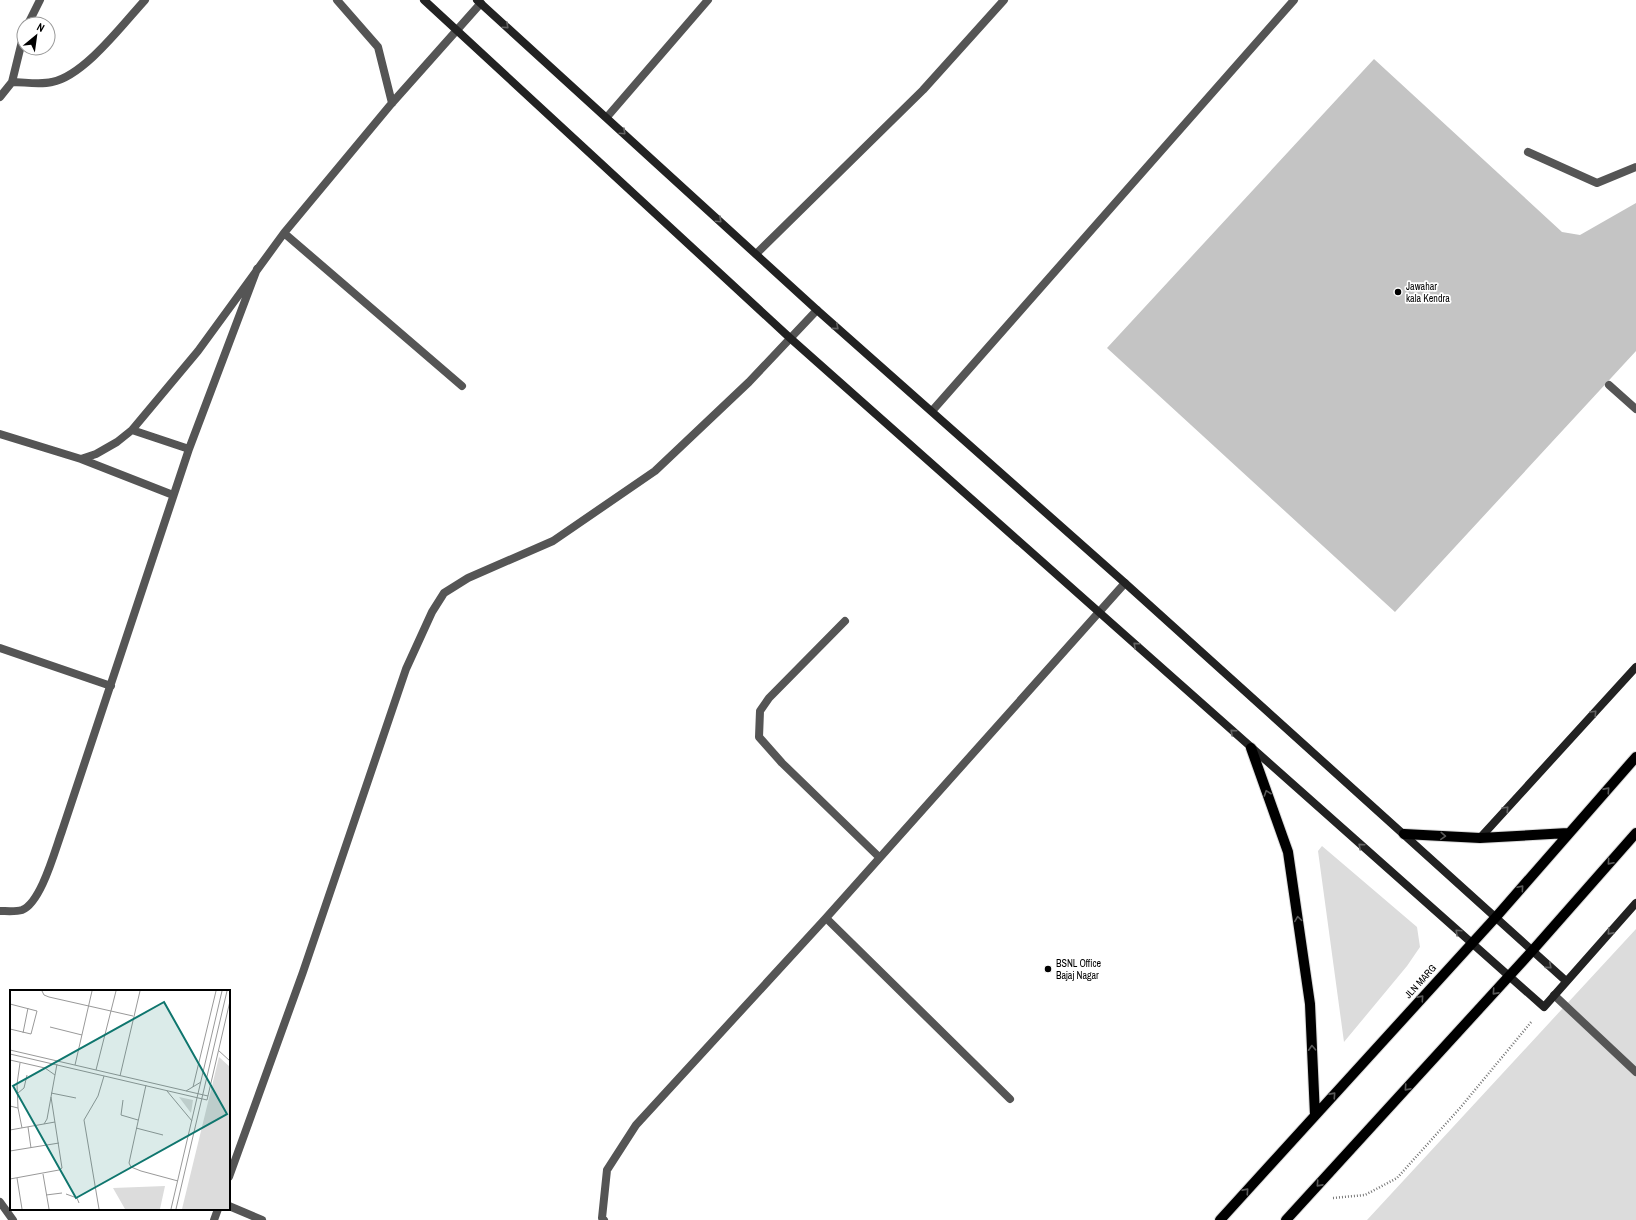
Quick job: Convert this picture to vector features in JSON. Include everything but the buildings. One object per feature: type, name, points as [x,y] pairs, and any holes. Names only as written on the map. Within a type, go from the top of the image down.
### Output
[{"type":"main road","points":[[1251,748],[1288,852],[1310,1004],[1315,1115]]},
{"type":"main road","name":"JLN MARG","points":[[1220,1220],[1470,943],[1496,917],[1636,757]]},
{"type":"main road","points":[[1404,834],[1480,838],[1568,833]]},
{"type":"main road","points":[[1286,1220],[1532,951],[1636,833]]},
{"type":"street","points":[[32,16],[40,0]]},
{"type":"street","points":[[12,82],[52,82],[76,70],[102,47],[145,0]]},
{"type":"street","points":[[338,0],[378,47],[392,103]]},
{"type":"street","points":[[424,0],[790,338],[1508,977],[1544,1007],[1636,903]]},
{"type":"street","points":[[607,117],[708,0]]},
{"type":"street","points":[[756,254],[923,90],[1004,0]]},
{"type":"street","points":[[932,411],[1294,0]]},
{"type":"street","points":[[81,459],[96,454],[117,442],[132,430],[198,351],[284,234],[392,103],[457,30],[479,2],[607,117],[817,310],[1125,583],[1566,981]]},
{"type":"street","points":[[0,98],[12,82],[18,56]]},
{"type":"street","points":[[1528,152],[1596,183],[1636,167]]},
{"type":"street","points":[[284,234],[462,386]]},
{"type":"street","points":[[0,911],[21,910],[31,904],[41,888],[111,686],[173,494],[257,269]]},
{"type":"street","points":[[230,1174],[303,972],[406,669],[432,612],[444,593],[468,578],[553,541],[655,471],[749,382],[817,310]]},
{"type":"street","points":[[1609,385],[1636,409]]},
{"type":"street","points":[[132,430],[189,449]]},
{"type":"street","points":[[0,434],[81,459],[173,494]]},
{"type":"street","points":[[604,1220],[602,1218],[607,1170],[636,1125],[826,918],[1125,583]]},
{"type":"street","points":[[845,621],[769,698],[760,711],[759,737],[782,763],[879,857]]},
{"type":"street","points":[[0,648],[111,686]]},
{"type":"street","points":[[1480,838],[1636,667]]},
{"type":"street","points":[[826,918],[1010,1099]]},
{"type":"street","points":[[1554,995],[1636,1072]]},
{"type":"street","points":[[0,1202],[13,1220]]},
{"type":"street","points":[[230,1206],[262,1220]]},
{"type":"street","points":[[214,1220],[218,1210]]},
{"type":"path","points":[[1303,1202],[1365,1195],[1397,1178],[1460,1108],[1544,1007]]},
{"type":"shaded area","points":[[1322,846],[1417,927],[1420,947],[1407,966],[1344,1042],[1318,851]]},
{"type":"shaded area","points":[[1636,929],[1636,1220],[1367,1220]]},
{"type":"place","name":"Jawahar kala Kendra","points":[[1398,292]]},
{"type":"place","name":"BSNL Office Bajaj Nagar","points":[[1048,969]]}]
